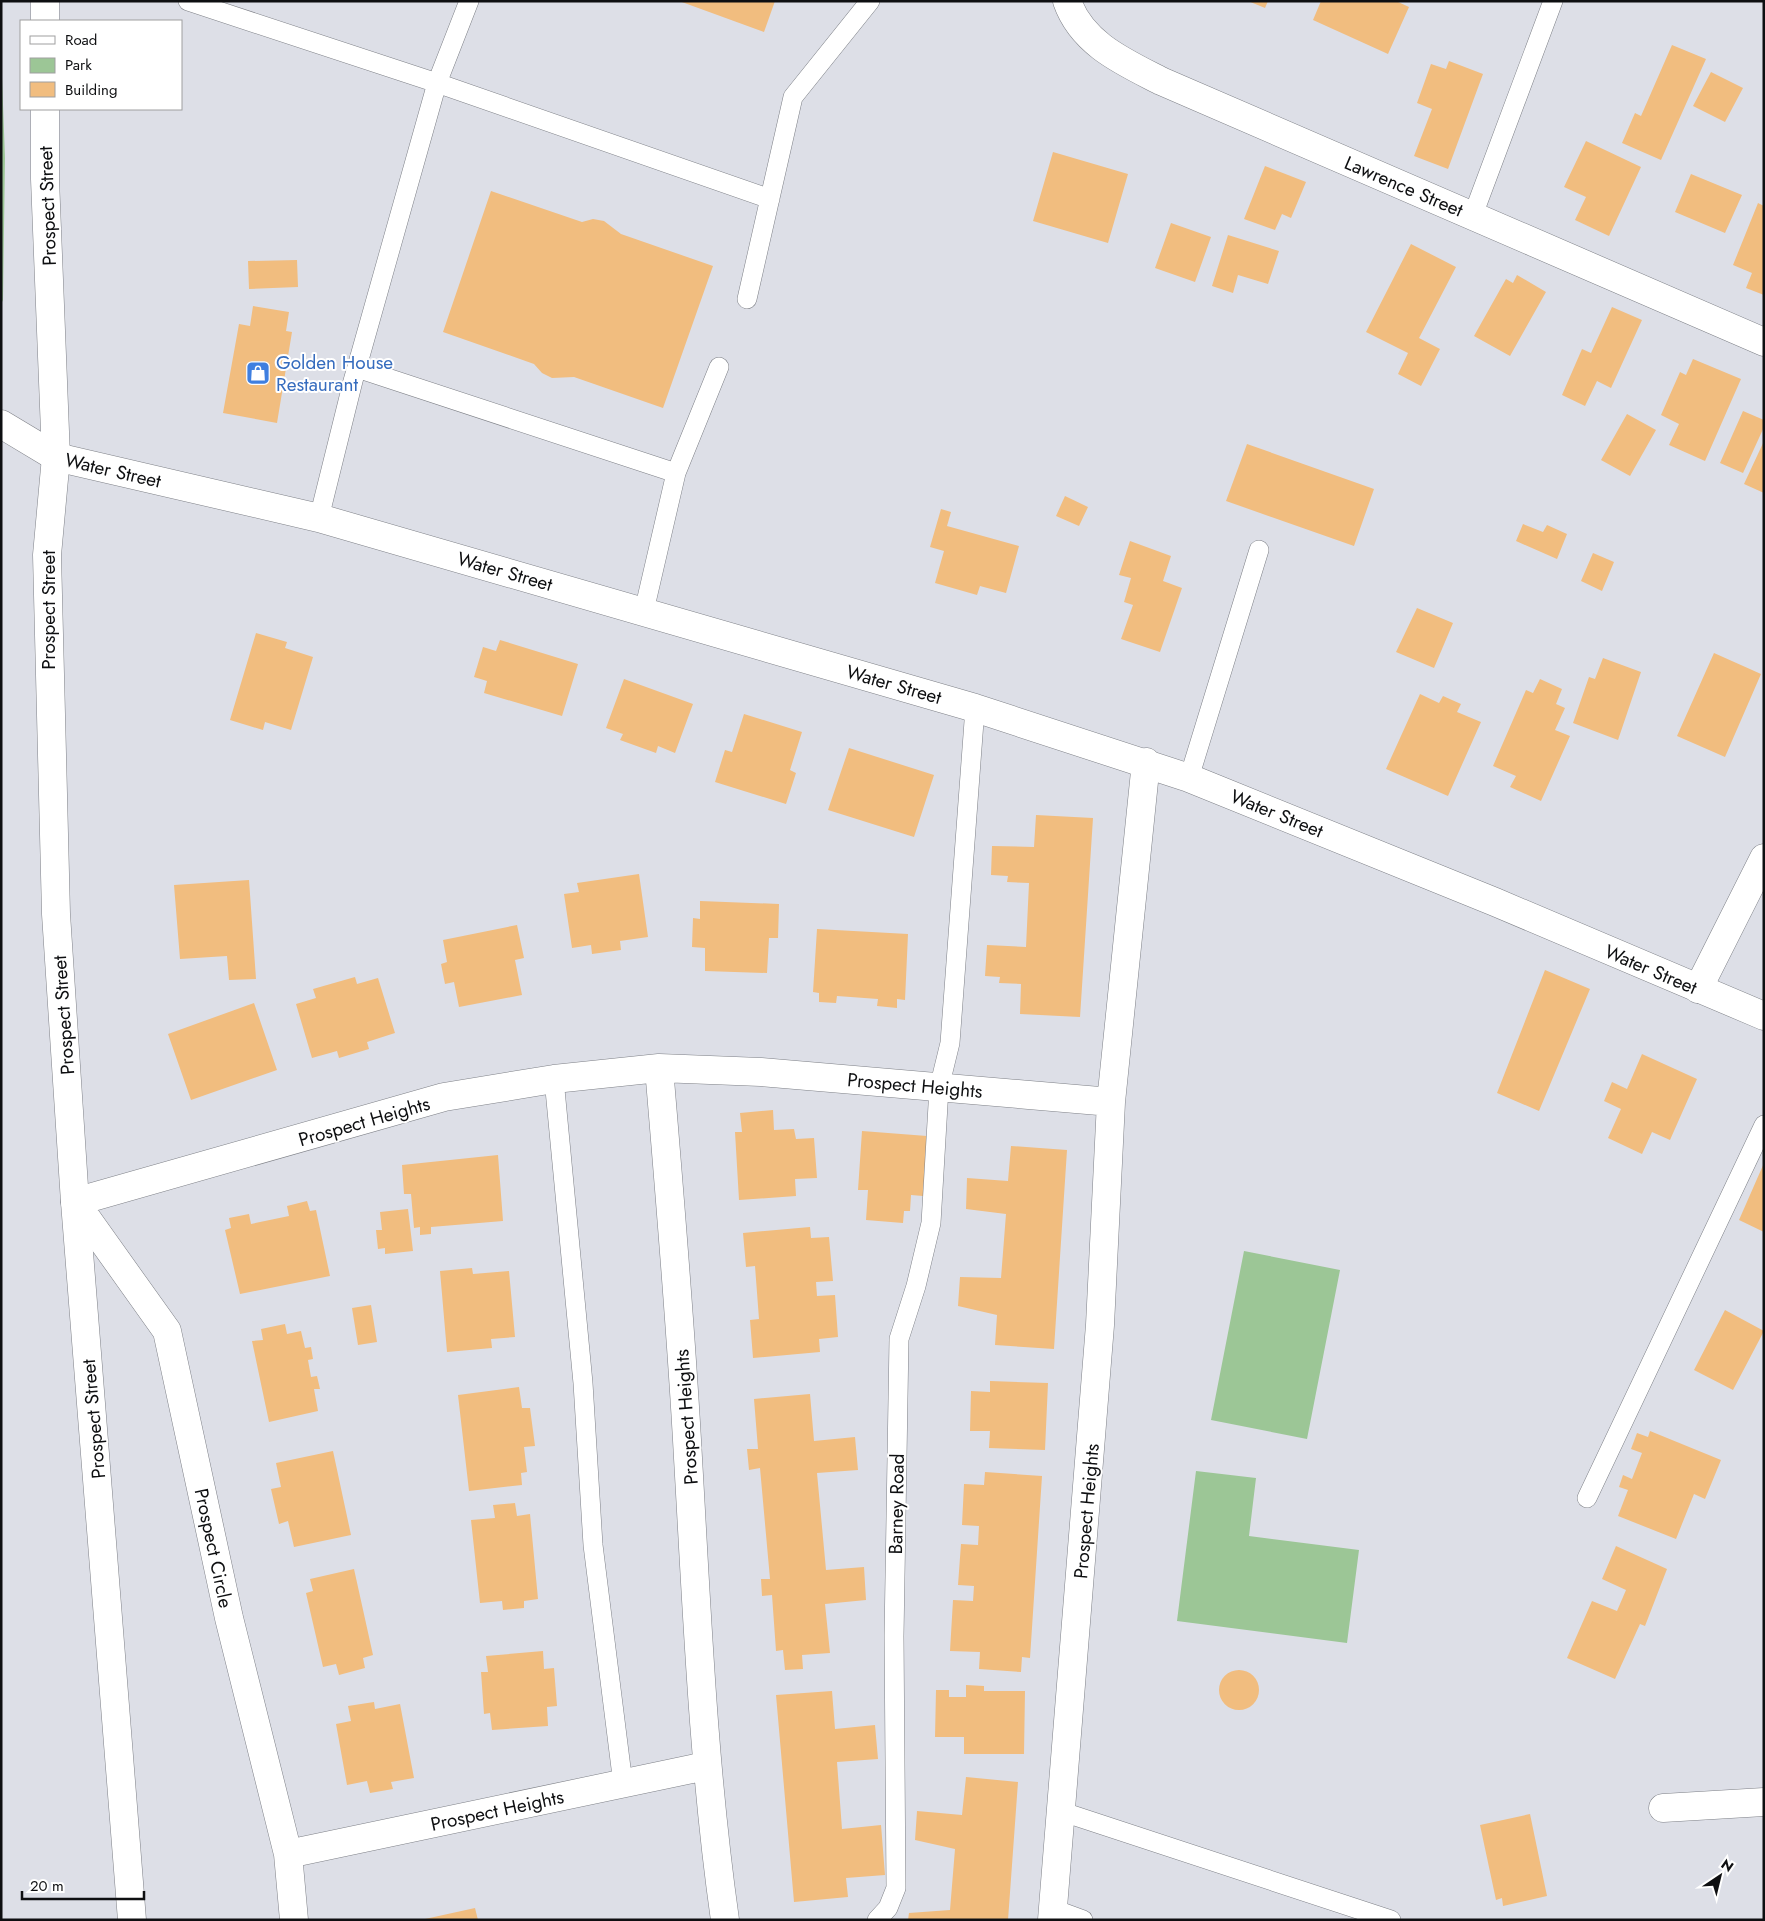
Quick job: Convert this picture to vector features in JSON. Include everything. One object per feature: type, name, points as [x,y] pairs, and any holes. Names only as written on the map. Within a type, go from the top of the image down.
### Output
[{"type":"street","points":[[45,1],[45,20]]},
{"type":"street","name":"Lawrence Street","points":[[1067,1],[1075,19],[1095,42],[1122,62],[1170,85],[1764,342]]},
{"type":"street","name":"Prospect Street","points":[[45,110],[45,179],[56,457],[46,555],[48,691],[56,914],[75,1202],[132,1920]]},
{"type":"street","name":"Water Street","points":[[1,424],[56,457],[320,518],[975,708],[1146,762],[1495,902],[1764,1016]]},
{"type":"street","name":"Prospect Heights","points":[[1053,1914],[1100,1325],[1111,1102],[1146,762]]},
{"type":"street","points":[[1698,989],[1764,858]]},
{"type":"street","name":"Prospect Heights","points":[[75,1202],[444,1097],[554,1079],[659,1068],[761,1072],[1111,1102]]},
{"type":"street","name":"Prospect Heights","points":[[659,1068],[672,1214],[706,1766],[714,1847],[725,1920]]},
{"type":"street","name":"Prospect Circle","points":[[75,1202],[168,1331],[229,1618],[288,1854],[294,1920]]},
{"type":"street","name":"Prospect Heights","points":[[288,1854],[706,1766]]},
{"type":"street","points":[[1663,1808],[1764,1802]]},
{"type":"lane","points":[[188,1],[438,83],[770,199]]},
{"type":"lane","points":[[320,518],[357,368],[438,83],[469,1]]},
{"type":"lane","points":[[747,299],[793,97],[870,1]]},
{"type":"lane","points":[[1473,215],[1553,1]]},
{"type":"lane","points":[[644,611],[676,473],[719,367]]},
{"type":"lane","points":[[357,368],[676,473]]},
{"type":"lane","points":[[1189,778],[1259,550]]},
{"type":"lane","name":"Barney Road","points":[[877,1920],[888,1908],[896,1888],[894,1636],[899,1339],[916,1286],[931,1223],[939,1088],[950,1042],[975,708]]},
{"type":"lane","points":[[554,1079],[583,1383],[593,1545],[623,1784]]},
{"type":"lane","points":[[1587,1498],[1764,1125]]},
{"type":"lane","points":[[1060,1811],[1391,1920]]},
{"type":"lane","points":[[1053,1914],[1083,1920]]},
{"type":"green space","points":[[1,51],[5,158],[3,300],[1,304]]},
{"type":"green space","points":[[1244,1251],[1340,1270],[1307,1439],[1211,1420]]},
{"type":"green space","points":[[1196,1471],[1256,1478],[1249,1536],[1359,1550],[1347,1643],[1177,1621]]},
{"type":"building","points":[[679,1],[775,1],[764,32]]},
{"type":"building","points":[[1248,1],[1268,1],[1265,8]]},
{"type":"building","points":[[1321,1],[1396,1],[1409,7],[1388,54],[1313,20]]},
{"type":"building","points":[[1672,45],[1706,59],[1661,160],[1622,143],[1635,113],[1641,116]]},
{"type":"building","points":[[1449,61],[1483,74],[1448,169],[1414,156],[1432,109],[1417,103],[1431,64],[1446,69]]},
{"type":"building","points":[[1711,72],[1743,88],[1725,122],[1693,106]]},
{"type":"building","points":[[1586,141],[1641,167],[1609,236],[1575,220],[1586,197],[1564,187]]},
{"type":"building","points":[[1053,152],[1128,174],[1108,243],[1033,221]]},
{"type":"building","points":[[1265,166],[1306,182],[1291,218],[1282,214],[1275,230],[1244,219]]},
{"type":"building","points":[[1691,174],[1742,195],[1725,233],[1675,212]]},
{"type":"building","points":[[491,191],[582,222],[593,219],[604,221],[621,234],[713,266],[663,408],[574,377],[552,378],[542,373],[534,364],[443,332]]},
{"type":"building","points":[[1758,203],[1764,206],[1764,295],[1746,288],[1752,273],[1733,265]]},
{"type":"building","points":[[1171,223],[1211,237],[1195,282],[1155,268]]},
{"type":"building","points":[[1228,235],[1279,251],[1268,284],[1238,275],[1233,293],[1212,286]]},
{"type":"building","points":[[1411,244],[1456,267],[1419,338],[1440,349],[1421,386],[1398,374],[1408,353],[1366,332]]},
{"type":"building","points":[[297,260],[298,287],[249,289],[248,261]]},
{"type":"building","points":[[1517,275],[1546,292],[1510,356],[1474,336],[1506,279],[1513,283]]},
{"type":"building","name":"Golden House Restaurant","points":[[253,306],[289,312],[286,331],[292,332],[277,423],[223,413],[239,324],[250,326]]},
{"type":"building","points":[[1612,307],[1642,320],[1611,388],[1597,381],[1585,406],[1562,395],[1582,349],[1591,353]]},
{"type":"building","points":[[1693,359],[1741,379],[1705,461],[1669,445],[1679,424],[1661,415],[1680,372],[1686,375]]},
{"type":"building","points":[[1743,411],[1764,420],[1764,427],[1743,473],[1720,463]]},
{"type":"building","points":[[1627,414],[1656,430],[1630,476],[1601,460]]},
{"type":"building","points":[[1764,441],[1764,493],[1744,484]]},
{"type":"building","points":[[1247,444],[1374,489],[1354,546],[1226,501]]},
{"type":"building","points":[[1065,496],[1088,507],[1079,526],[1056,516]]},
{"type":"building","points":[[941,509],[951,512],[947,526],[1019,546],[1006,593],[980,586],[977,595],[935,583],[944,551],[930,547]]},
{"type":"building","points":[[1523,524],[1543,532],[1547,525],[1567,534],[1557,559],[1516,541]]},
{"type":"building","points":[[1130,541],[1171,556],[1163,581],[1182,588],[1160,652],[1121,639],[1133,605],[1124,602],[1131,578],[1119,575]]},
{"type":"building","points":[[1593,553],[1614,562],[1602,591],[1581,581]]},
{"type":"building","points":[[1417,608],[1453,623],[1434,668],[1396,652]]},
{"type":"building","points":[[256,633],[287,642],[285,648],[313,657],[291,730],[265,722],[263,730],[230,720]]},
{"type":"building","points":[[500,640],[578,664],[562,716],[484,693],[487,681],[474,677],[483,647],[496,651]]},
{"type":"building","points":[[1714,653],[1761,674],[1725,757],[1677,736]]},
{"type":"building","points":[[1603,658],[1641,672],[1618,740],[1573,723],[1589,677],[1595,679]]},
{"type":"building","points":[[624,679],[693,704],[675,753],[658,746],[656,753],[620,740],[623,734],[606,728]]},
{"type":"building","points":[[1540,679],[1562,689],[1556,704],[1565,708],[1555,730],[1570,736],[1541,801],[1510,787],[1516,776],[1493,766],[1526,690],[1533,693]]},
{"type":"building","points":[[1420,694],[1439,703],[1443,696],[1461,704],[1457,712],[1481,722],[1448,796],[1386,769]]},
{"type":"building","points":[[744,714],[802,732],[790,770],[796,773],[786,804],[715,782],[725,750],[732,752]]},
{"type":"building","points":[[849,748],[934,775],[914,837],[828,810]]},
{"type":"building","points":[[1036,815],[1093,818],[1080,1017],[1020,1014],[1021,984],[999,983],[1000,977],[985,976],[987,945],[1026,947],[1029,883],[1007,882],[1008,876],[991,875],[992,846],[1034,847]]},
{"type":"building","points":[[639,874],[648,937],[620,941],[621,950],[592,954],[591,945],[572,948],[564,894],[579,892],[577,883]]},
{"type":"building","points":[[249,880],[256,979],[229,980],[227,956],[180,959],[174,885]]},
{"type":"building","points":[[700,901],[779,904],[778,938],[769,938],[767,973],[705,971],[705,948],[692,947],[693,918],[700,919]]},
{"type":"building","points":[[517,925],[524,958],[515,960],[522,995],[459,1007],[454,982],[445,984],[441,964],[447,962],[443,940]]},
{"type":"building","points":[[817,929],[908,934],[905,1000],[897,999],[897,1008],[877,1006],[878,999],[837,996],[836,1003],[819,1002],[819,993],[813,992]]},
{"type":"building","points":[[1545,970],[1590,989],[1539,1111],[1497,1093]]},
{"type":"building","points":[[355,977],[357,984],[378,978],[395,1033],[367,1042],[369,1049],[339,1058],[337,1051],[312,1058],[296,1004],[316,998],[313,989]]},
{"type":"building","points":[[254,1003],[277,1070],[191,1100],[168,1034]]},
{"type":"building","points":[[1642,1054],[1697,1079],[1670,1140],[1652,1132],[1642,1154],[1608,1138],[1621,1109],[1604,1101],[1612,1082],[1627,1089]]},
{"type":"building","points":[[773,1110],[774,1130],[794,1129],[796,1139],[814,1138],[817,1178],[795,1179],[796,1196],[739,1200],[735,1132],[742,1132],[740,1113]]},
{"type":"building","points":[[862,1131],[927,1136],[923,1196],[911,1195],[910,1211],[904,1211],[903,1223],[866,1220],[868,1190],[858,1190]]},
{"type":"building","points":[[1011,1146],[1067,1150],[1054,1349],[995,1345],[997,1315],[958,1306],[960,1277],[1001,1278],[1006,1214],[966,1209],[967,1178],[1008,1181]]},
{"type":"building","points":[[498,1155],[503,1221],[431,1227],[431,1234],[420,1235],[420,1227],[414,1228],[411,1194],[404,1194],[402,1165]]},
{"type":"building","points":[[1764,1163],[1764,1232],[1739,1220]]},
{"type":"building","points":[[307,1201],[310,1211],[316,1210],[330,1276],[240,1294],[225,1230],[231,1228],[229,1218],[249,1214],[251,1224],[289,1216],[287,1206]]},
{"type":"building","points":[[408,1209],[413,1251],[385,1254],[385,1248],[378,1249],[376,1230],[382,1230],[380,1212]]},
{"type":"building","points":[[810,1227],[811,1238],[829,1237],[833,1281],[816,1282],[817,1296],[835,1295],[838,1337],[819,1339],[820,1352],[753,1358],[750,1320],[759,1319],[755,1266],[746,1267],[743,1233]]},
{"type":"building","points":[[472,1268],[473,1274],[509,1271],[515,1337],[491,1339],[492,1348],[447,1352],[440,1271]]},
{"type":"building","points":[[371,1305],[377,1342],[358,1345],[352,1308]]},
{"type":"building","points":[[1725,1310],[1764,1331],[1733,1390],[1694,1370]]},
{"type":"building","points":[[285,1324],[287,1334],[301,1331],[305,1348],[311,1347],[313,1359],[308,1360],[311,1377],[317,1376],[320,1389],[314,1389],[318,1411],[269,1422],[252,1341],[263,1340],[261,1329]]},
{"type":"building","points":[[990,1381],[1048,1383],[1045,1450],[989,1448],[990,1431],[970,1431],[971,1391],[990,1392]]},
{"type":"building","points":[[519,1387],[522,1408],[530,1408],[535,1446],[524,1447],[527,1472],[521,1473],[522,1485],[469,1491],[458,1395]]},
{"type":"building","points":[[810,1394],[814,1441],[855,1437],[858,1470],[817,1473],[826,1570],[864,1567],[866,1600],[825,1604],[830,1653],[802,1655],[803,1669],[785,1670],[783,1650],[776,1651],[772,1595],[762,1596],[761,1579],[770,1579],[760,1468],[749,1470],[747,1449],[758,1449],[754,1399]]},
{"type":"building","points":[[1650,1431],[1721,1460],[1705,1499],[1694,1494],[1676,1539],[1618,1516],[1628,1490],[1619,1487],[1623,1475],[1632,1479],[1642,1453],[1631,1449],[1637,1433],[1648,1437]]},
{"type":"building","points":[[333,1451],[351,1535],[294,1547],[288,1521],[279,1524],[271,1489],[281,1487],[276,1463]]},
{"type":"building","points":[[985,1472],[1042,1476],[1030,1658],[1022,1657],[1021,1672],[979,1669],[980,1652],[950,1651],[953,1600],[973,1601],[974,1586],[958,1585],[961,1544],[978,1545],[979,1526],[962,1525],[964,1484],[984,1485]]},
{"type":"building","points":[[515,1503],[517,1516],[530,1514],[538,1599],[524,1601],[524,1608],[503,1610],[502,1601],[480,1603],[471,1520],[495,1518],[493,1505]]},
{"type":"building","points":[[1616,1546],[1667,1569],[1645,1626],[1640,1624],[1615,1679],[1567,1658],[1592,1601],[1617,1611],[1626,1590],[1602,1579]]},
{"type":"building","points":[[354,1569],[373,1655],[363,1658],[365,1668],[339,1675],[336,1664],[323,1667],[306,1593],[313,1591],[310,1579]]},
{"type":"building","points":[[543,1651],[544,1669],[554,1668],[557,1706],[547,1707],[548,1726],[492,1730],[490,1713],[484,1714],[481,1672],[488,1672],[486,1656]]},
{"type":"building","points":[[1239,1670],[1253,1676],[1259,1690],[1253,1704],[1239,1710],[1225,1704],[1219,1690],[1225,1676]]},
{"type":"building","points":[[966,1685],[984,1686],[984,1691],[1025,1691],[1024,1754],[964,1754],[964,1737],[935,1737],[936,1690],[949,1690],[949,1697],[966,1697]]},
{"type":"building","points":[[832,1691],[835,1729],[875,1725],[878,1759],[837,1762],[842,1829],[881,1825],[885,1875],[846,1878],[848,1897],[794,1902],[776,1695]]},
{"type":"building","points":[[374,1702],[375,1709],[400,1704],[414,1778],[391,1782],[393,1789],[370,1793],[367,1781],[347,1785],[336,1724],[351,1721],[348,1706]]},
{"type":"building","points":[[966,1777],[1018,1782],[1008,1920],[908,1920],[909,1913],[950,1910],[955,1849],[915,1840],[917,1811],[962,1815]]},
{"type":"building","points":[[1530,1814],[1547,1896],[1503,1906],[1502,1898],[1496,1900],[1480,1825]]},
{"type":"building","points":[[475,1908],[478,1920],[425,1919]]},
{"type":"place","name":"Golden House Restaurant","points":[[258,373]]}]
